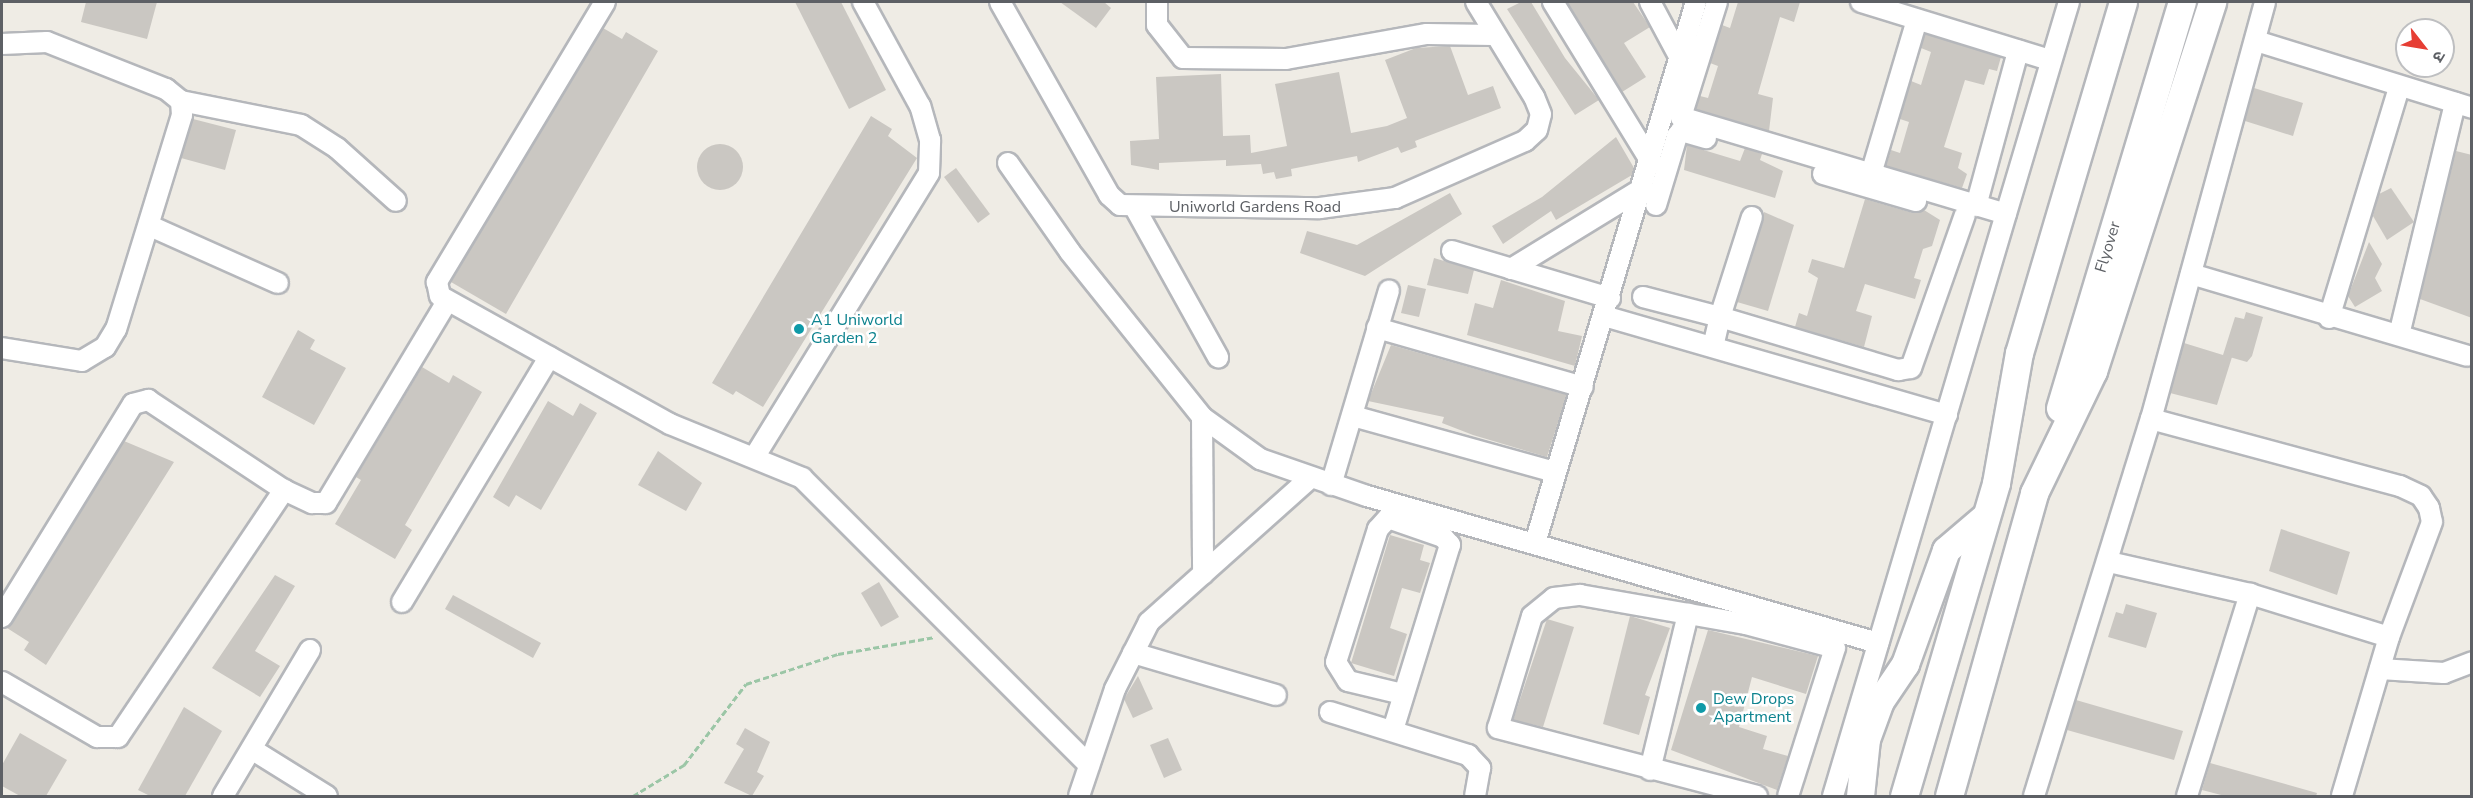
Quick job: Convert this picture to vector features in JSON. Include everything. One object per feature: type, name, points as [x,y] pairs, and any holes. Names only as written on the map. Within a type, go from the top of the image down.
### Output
[{"type":"main road","points":[[1996,483],[2019,353],[2123,2]]},
{"type":"main road","points":[[1904,796],[1986,516],[2142,2]]},
{"type":"main road","name":"Flyover","points":[[2034,493],[2182,2]]},
{"type":"main road","points":[[1949,796],[2034,493],[2093,370],[2212,2]]},
{"type":"main road","points":[[1860,796],[1872,699],[1905,664],[1950,541],[1986,516]]},
{"type":"street","points":[[605,2],[437,282],[446,303],[670,424],[755,456],[802,478],[954,633],[1089,765]]},
{"type":"street","points":[[755,456],[928,173],[930,140],[920,106],[863,2]]},
{"type":"street","name":"Uniworld Gardens Road","points":[[1000,2],[1109,195],[1135,208],[1355,206],[1395,198],[1525,141],[1537,130],[1541,114],[1493,35],[1476,2]]},
{"type":"street","points":[[1157,2],[1157,25],[1183,58],[1286,59],[1427,34],[1493,35]]},
{"type":"street","points":[[1553,2],[1651,162]]},
{"type":"street","points":[[1650,2],[1680,58]]},
{"type":"street","points":[[1535,543],[1651,162],[1696,2]]},
{"type":"street","points":[[1717,2],[1681,117],[1871,174],[1971,210]]},
{"type":"street","points":[[1861,2],[2050,60]]},
{"type":"street","points":[[1833,796],[1872,699],[1878,643],[2069,2]]},
{"type":"street","points":[[2034,796],[2109,562],[2151,419],[2265,2]]},
{"type":"street","points":[[1871,174],[1917,20]]},
{"type":"street","points":[[2256,41],[2399,88],[2463,106],[2399,335]]},
{"type":"street","points":[[2,44],[47,42],[166,89],[181,101],[301,125],[337,148],[396,201]]},
{"type":"street","points":[[1643,297],[1720,317],[1898,370],[1911,368],[1971,210],[2018,51]]},
{"type":"street","points":[[2329,318],[2399,88]]},
{"type":"street","points":[[2,348],[82,361],[97,356],[116,329],[150,226],[182,115],[181,101]]},
{"type":"street","points":[[1656,205],[1681,131],[2004,220]]},
{"type":"street","points":[[1008,163],[1070,252],[1202,417],[1260,459],[1331,485],[1878,643]]},
{"type":"street","points":[[1511,269],[1643,188]]},
{"type":"street","points":[[1135,208],[1218,357]]},
{"type":"street","points":[[1713,347],[1720,317],[1752,217]]},
{"type":"street","points":[[150,226],[278,283]]},
{"type":"street","points":[[1452,251],[1511,269],[1713,347],[1947,415]]},
{"type":"street","points":[[2191,274],[2329,318],[2399,335],[2468,356]]},
{"type":"street","points":[[1331,485],[1389,290]]},
{"type":"street","points":[[2,617],[121,418],[140,400],[284,490],[319,505],[335,495],[446,303]]},
{"type":"street","points":[[1377,328],[1583,387]]},
{"type":"street","points":[[402,602],[549,357]]},
{"type":"street","points":[[1353,416],[1556,472]]},
{"type":"street","points":[[1202,417],[1203,573]]},
{"type":"street","points":[[2151,419],[2400,486],[2421,496],[2432,522],[2389,637],[2342,796]]},
{"type":"street","points":[[1079,796],[1133,653],[1155,616],[1311,477]]},
{"type":"street","points":[[2,682],[97,737],[118,737],[284,490]]},
{"type":"street","points":[[1393,730],[1402,694],[1450,545],[1443,537],[1388,519],[1378,529],[1336,662],[1348,681],[1402,694]]},
{"type":"street","points":[[2109,562],[2250,594],[2389,637]]},
{"type":"street","points":[[2187,796],[2250,594]]},
{"type":"street","points":[[1757,796],[1650,770],[1498,728],[1532,616],[1554,598],[1580,595],[1688,614],[1835,648],[1788,796]]},
{"type":"street","points":[[1650,770],[1688,614]]},
{"type":"street","points":[[223,796],[253,750],[310,650]]},
{"type":"street","points":[[1133,653],[1276,695]]},
{"type":"street","points":[[2380,669],[2444,673],[2472,662]]},
{"type":"street","points":[[1330,712],[1393,730],[1476,760],[1481,777],[1475,796]]},
{"type":"street","points":[[253,750],[327,796]]},
{"type":"path","points":[[633,796],[684,765],[746,684],[838,654],[954,633]]},
{"type":"building","points":[[86,2],[157,2],[147,39],[81,22]]},
{"type":"building","points":[[795,2],[841,2],[886,90],[849,109]]},
{"type":"building","points":[[1060,2],[1104,2],[1111,8],[1096,28]]},
{"type":"building","points":[[1521,2],[1531,2],[1565,58],[1599,100],[1575,115],[1507,9]]},
{"type":"building","points":[[1567,2],[1633,2],[1650,27],[1624,43],[1646,77],[1622,92]]},
{"type":"building","points":[[1738,2],[1800,2],[1794,22],[1780,17],[1758,94],[1773,98],[1769,131],[1696,109],[1700,96],[1708,98],[1718,66],[1710,63],[1722,25],[1730,28]]},
{"type":"building","points":[[603,28],[622,39],[626,32],[658,51],[506,314],[451,282]]},
{"type":"building","points":[[1925,34],[2001,57],[1997,71],[1989,69],[1984,85],[1965,80],[1944,147],[1962,153],[1958,168],[1967,174],[1962,188],[1886,166],[1891,150],[1900,153],[1909,122],[1900,119],[1911,81],[1921,85],[1931,52],[1921,48]]},
{"type":"building","points":[[1450,46],[1468,95],[1493,86],[1501,108],[1415,141],[1417,147],[1401,153],[1398,147],[1358,162],[1357,156],[1291,169],[1292,176],[1276,179],[1274,172],[1263,174],[1261,164],[1226,166],[1226,160],[1159,163],[1159,170],[1131,165],[1130,141],[1159,139],[1156,77],[1221,74],[1223,136],[1250,135],[1251,153],[1287,146],[1275,84],[1339,72],[1351,133],[1387,126],[1407,118],[1385,60],[1416,48]]},
{"type":"building","points":[[2254,88],[2303,103],[2293,136],[2245,121]]},
{"type":"building","points":[[871,116],[892,129],[888,136],[917,158],[763,407],[736,391],[733,395],[712,383]]},
{"type":"building","points":[[193,119],[236,130],[225,170],[181,158]]},
{"type":"building","points":[[1616,137],[1634,168],[1632,175],[1556,220],[1551,211],[1503,244],[1492,226],[1542,197]]},
{"type":"building","points":[[720,144],[736,151],[743,167],[736,183],[720,190],[704,183],[697,167],[704,151]]},
{"type":"building","points":[[1687,145],[1740,161],[1745,148],[1762,154],[1760,160],[1783,171],[1775,198],[1684,170]]},
{"type":"building","points":[[2456,151],[2472,155],[2472,318],[2420,299]]},
{"type":"building","points":[[956,168],[990,214],[978,223],[944,177]]},
{"type":"building","points":[[2391,188],[2414,222],[2387,240],[2373,216],[2379,194]]},
{"type":"building","points":[[1450,193],[1462,214],[1365,276],[1300,253],[1307,231],[1357,245]]},
{"type":"building","points":[[1865,199],[1913,213],[1924,210],[1940,220],[1932,246],[1923,249],[1914,278],[1921,280],[1915,299],[1865,284],[1856,311],[1872,316],[1864,347],[1795,327],[1799,313],[1807,316],[1818,278],[1808,272],[1812,259],[1844,268]]},
{"type":"building","points":[[1764,212],[1794,225],[1768,311],[1737,302]]},
{"type":"building","points":[[2369,242],[2382,264],[2375,278],[2382,291],[2355,307],[2348,296]]},
{"type":"building","points":[[1434,258],[1474,270],[1468,294],[1427,285]]},
{"type":"building","points":[[1501,280],[1565,301],[1558,331],[1582,336],[1575,366],[1467,335],[1475,303],[1493,308]]},
{"type":"building","points":[[1408,285],[1426,289],[1419,317],[1401,313]]},
{"type":"building","points":[[2246,312],[2263,317],[2252,356],[2247,362],[2232,358],[2217,405],[2170,393],[2184,343],[2223,355],[2235,317],[2244,319]]},
{"type":"building","points":[[298,330],[315,340],[310,349],[346,368],[314,425],[262,397]]},
{"type":"building","points":[[1391,345],[1567,395],[1547,457],[1473,435],[1442,423],[1444,417],[1368,401]]},
{"type":"building","points":[[422,367],[449,383],[453,375],[482,392],[405,525],[412,530],[395,559],[335,524],[361,480],[356,477]]},
{"type":"building","points":[[548,401],[573,416],[580,403],[597,413],[541,510],[516,495],[509,507],[493,497]]},
{"type":"building","points":[[124,441],[174,462],[46,665],[24,650],[29,642],[7,628]]},
{"type":"building","points":[[658,451],[702,483],[686,511],[638,485]]},
{"type":"building","points":[[2281,529],[2350,552],[2337,595],[2269,571]]},
{"type":"building","points":[[1390,535],[1424,545],[1420,560],[1430,563],[1420,593],[1402,588],[1390,628],[1407,634],[1394,676],[1351,663]]},
{"type":"building","points":[[275,575],[295,586],[255,651],[280,666],[260,697],[212,668]]},
{"type":"building","points":[[879,582],[899,617],[881,627],[861,593]]},
{"type":"building","points":[[453,595],[541,643],[533,658],[445,609]]},
{"type":"building","points":[[2126,604],[2157,613],[2146,648],[2108,637],[2116,612],[2123,614]]},
{"type":"building","points":[[1630,616],[1670,628],[1645,695],[1650,697],[1639,735],[1603,724]]},
{"type":"building","points":[[1547,619],[1574,627],[1543,727],[1513,720]]},
{"type":"building","name":"Dew Drops Apartment","points":[[1708,630],[1818,656],[1806,694],[1752,677],[1739,727],[1767,736],[1763,749],[1788,756],[1777,790],[1671,750]]},
{"type":"building","points":[[1138,676],[1153,709],[1133,718],[1124,699]]},
{"type":"building","points":[[2076,700],[2183,731],[2174,760],[2067,730]]},
{"type":"building","points":[[184,707],[222,731],[185,796],[150,796],[138,790]]},
{"type":"building","points":[[745,728],[770,742],[757,772],[764,776],[752,796],[724,783],[744,749],[736,744]]},
{"type":"building","points":[[20,733],[67,760],[46,796],[20,796],[2,786],[2,765]]},
{"type":"building","points":[[1168,738],[1182,770],[1164,778],[1150,745]]},
{"type":"building","points":[[2210,763],[2317,793],[2316,796],[2225,796],[2202,790]]},
{"type":"place","name":"A1 Uniworld Garden 2","points":[[799,329]]},
{"type":"place","name":"Dew Drops Apartment","points":[[1701,708]]}]
